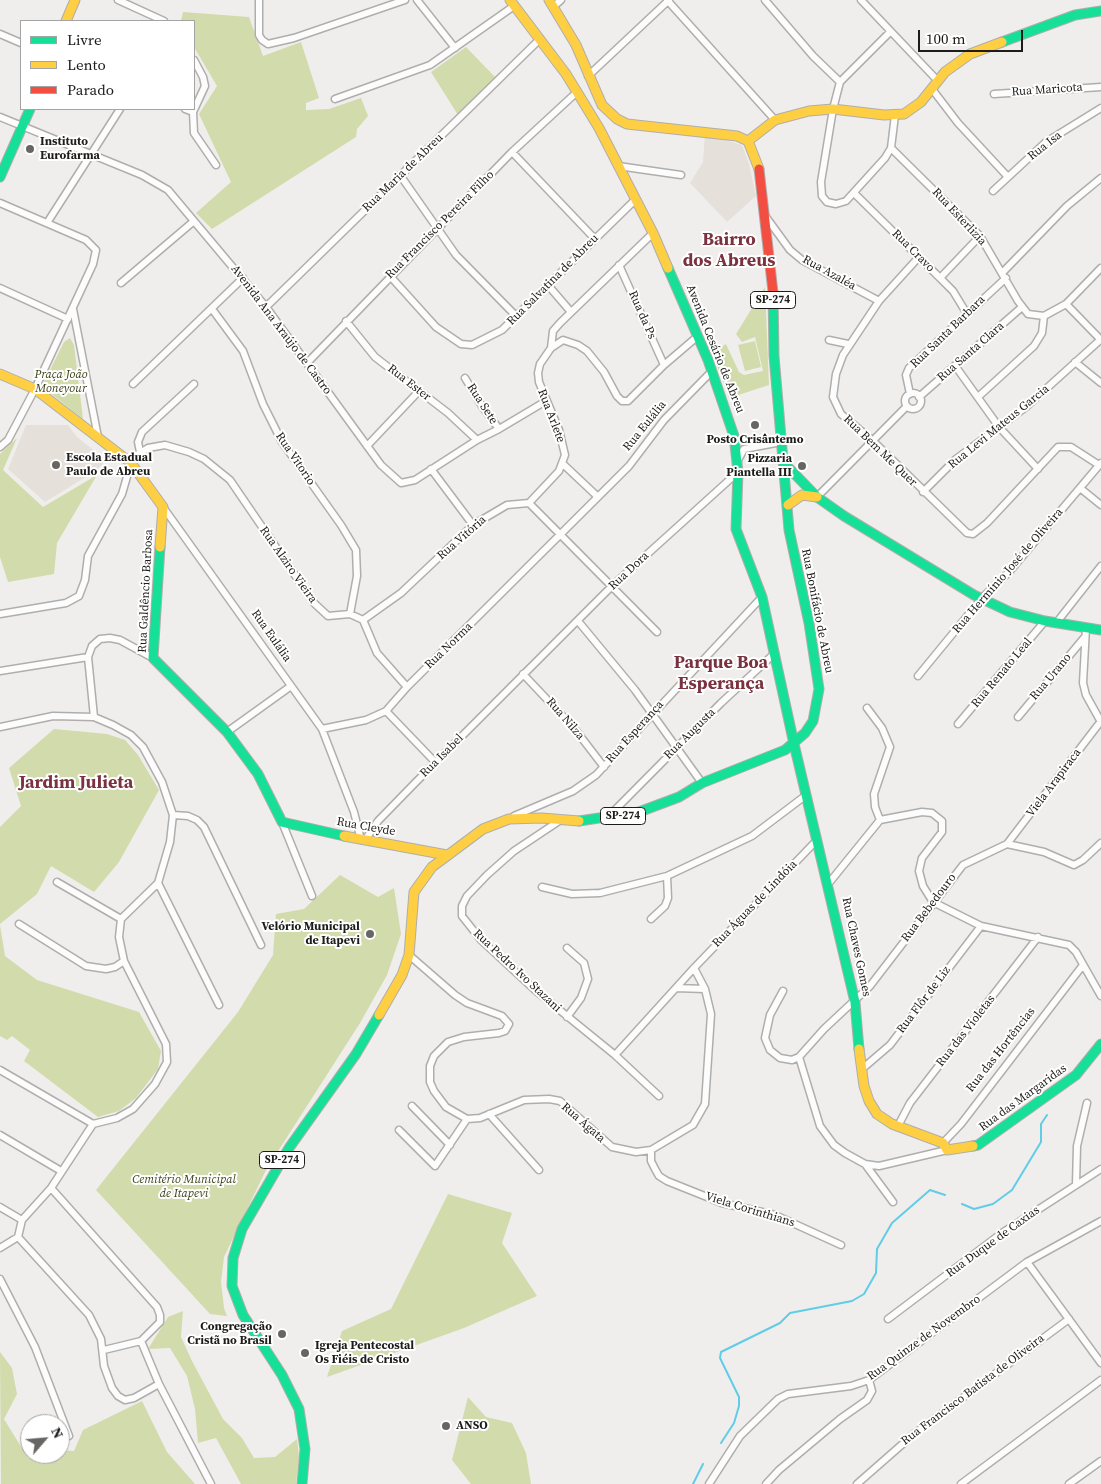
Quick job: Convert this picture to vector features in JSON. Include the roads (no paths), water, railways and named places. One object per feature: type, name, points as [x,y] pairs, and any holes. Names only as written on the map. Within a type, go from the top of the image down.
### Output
[{"type":"main road","points":[[66,20],[75,0]]},
{"type":"main road","name":"Avenida Cesário de Abreu","points":[[512,3],[577,92],[599,128],[653,233],[712,371],[734,436],[737,468],[736,528],[762,597],[776,653],[794,744]]},
{"type":"main road","points":[[551,3],[576,45],[588,76],[602,104],[627,124]]},
{"type":"main road","points":[[599,128],[601,123],[608,120],[627,124],[722,133],[748,141],[775,120],[809,111],[833,109],[895,115],[912,109],[932,89],[937,80],[956,62],[989,46],[1075,15],[1101,11]]},
{"type":"main road","points":[[0,178],[30,110]]},
{"type":"main road","name":"SP-274","points":[[748,141],[759,165],[765,216],[773,290],[774,356],[784,462]]},
{"type":"main road","name":"Rua Eulália","points":[[0,374],[34,389],[131,463],[164,507]]},
{"type":"main road","points":[[784,462],[817,497],[844,516],[982,598],[1010,612],[1045,621],[1057,622],[1085,633],[1101,630]]},
{"type":"main road","name":"Rua Bonifácio de Abreu","points":[[447,855],[483,829],[509,818],[542,818],[559,821],[608,818],[656,806],[702,783],[785,750],[794,744],[813,721],[817,709],[819,689],[789,530],[784,462]]},
{"type":"main road","points":[[788,505],[802,495],[817,497]]},
{"type":"main road","name":"Rua Galdêncio Barbosa","points":[[164,507],[153,658],[228,732],[258,774],[282,822]]},
{"type":"main road","name":"Rua Chaves Gomes","points":[[794,744],[805,796],[829,883],[855,1002],[856,1029],[866,1093],[873,1109],[882,1118],[945,1146]]},
{"type":"main road","name":"Rua Cleyde","points":[[282,822],[363,840],[447,855]]},
{"type":"main road","name":"SP-274","points":[[302,1484],[305,1449],[299,1410],[282,1375],[255,1336],[239,1308],[232,1286],[233,1258],[242,1229],[289,1148],[356,1054],[393,991],[409,955],[414,892],[432,867],[447,855]]},
{"type":"main road","name":"Rua das Margaridas","points":[[945,1146],[978,1145],[991,1137],[1076,1076],[1101,1044]]},
{"type":"street","points":[[118,0],[162,20]]},
{"type":"street","points":[[259,0],[259,35],[265,44],[268,44],[294,38],[405,0]]},
{"type":"street","points":[[417,0],[455,48]]},
{"type":"street","points":[[551,3],[561,0]]},
{"type":"street","points":[[588,76],[668,0],[775,120]]},
{"type":"street","points":[[765,0],[813,56],[840,82]]},
{"type":"street","points":[[862,0],[937,80]]},
{"type":"street","points":[[336,99],[430,65],[455,48],[512,3]]},
{"type":"street","points":[[890,32],[840,82],[833,109],[821,182],[822,196],[831,204],[846,201],[885,158],[890,148],[895,115]]},
{"type":"street","points":[[0,34],[20,42]]},
{"type":"street","name":"Rua Maria de Abreu","points":[[266,307],[540,40]]},
{"type":"street","points":[[195,62],[203,77],[205,86],[195,110]]},
{"type":"street","name":"Rua Maricota","points":[[994,94],[1101,86]]},
{"type":"street","points":[[932,89],[958,123],[1008,177]]},
{"type":"street","name":"Rua Francisco Pereira Filho","points":[[307,363],[512,152],[577,92]]},
{"type":"street","name":"Rua Isa","points":[[993,191],[1046,142],[1101,108]]},
{"type":"street","points":[[47,223],[119,110]]},
{"type":"street","points":[[188,110],[194,112],[194,133],[216,164]]},
{"type":"street","name":"Avenida Ana Araújo de Castro","points":[[0,117],[155,182],[168,190],[266,307],[388,474],[401,483],[415,480],[477,440],[546,401]]},
{"type":"street","name":"Rua Esterlizia","points":[[890,148],[980,236],[1022,307]]},
{"type":"street","points":[[512,152],[594,238]]},
{"type":"street","points":[[618,166],[681,175]]},
{"type":"street","points":[[400,175],[414,192],[436,229],[466,266],[515,315]]},
{"type":"street","name":"Rua Santa Barbara","points":[[910,394],[906,375],[910,368],[967,314],[1067,206],[1101,178]]},
{"type":"street","name":"Rua Cravo","points":[[854,193],[953,291],[967,314]]},
{"type":"street","name":"Rua Salvatina de Abreu","points":[[390,276],[436,327],[461,344],[472,345],[493,336],[636,199]]},
{"type":"street","points":[[0,203],[86,240],[96,250],[96,257],[73,309],[8,440],[0,447]]},
{"type":"street","name":"Rua Azaléa","points":[[765,216],[790,250],[802,260],[879,301]]},
{"type":"street","points":[[121,283],[194,221]]},
{"type":"street","name":"Rua Arlete","points":[[563,464],[565,455],[559,430],[538,382],[540,364],[551,348],[550,340],[553,331],[653,233]]},
{"type":"street","points":[[940,278],[980,236]]},
{"type":"street","name":"Rua Bem Me Quer","points":[[918,258],[879,301],[848,344],[838,364],[833,398],[841,414],[873,441],[967,533],[973,534],[980,530],[1038,469]]},
{"type":"street","name":"Rua da Ps","points":[[619,265],[664,365]]},
{"type":"street","points":[[1022,307],[1028,314],[1044,316],[1066,304],[1101,268]]},
{"type":"street","points":[[132,384],[212,309],[242,278]]},
{"type":"street","points":[[547,284],[572,312]]},
{"type":"street","points":[[0,288],[68,319]]},
{"type":"street","points":[[1066,304],[1101,340]]},
{"type":"street","name":"Rua Santa Clara","points":[[919,397],[956,367],[1022,307]]},
{"type":"street","points":[[73,309],[98,437]]},
{"type":"street","name":"Rua Vitorio","points":[[212,309],[243,351],[263,404],[282,442],[346,532],[356,550],[357,576],[350,614]]},
{"type":"street","points":[[978,397],[1034,346],[1042,333],[1044,316]]},
{"type":"street","name":"Rua Ester","points":[[346,321],[375,356],[420,391],[477,440]]},
{"type":"street","points":[[551,348],[563,340],[578,345],[587,351],[604,372],[622,401],[628,401],[664,365],[698,336]]},
{"type":"street","points":[[829,340],[848,344]]},
{"type":"street","name":"Rua Levi Mateus Garcia","points":[[923,492],[956,459],[1033,401],[1101,340]]},
{"type":"street","points":[[1075,362],[1101,383]]},
{"type":"street","points":[[956,367],[999,427],[1038,469],[1058,447],[1065,445],[1100,464]]},
{"type":"street","name":"Rua Eulália","points":[[560,535],[629,466],[664,420],[712,371]]},
{"type":"street","name":"Rua Sete","points":[[465,378],[499,429]]},
{"type":"street","points":[[0,614],[66,603],[79,596],[86,580],[88,556],[122,494],[131,463],[140,452],[138,442],[142,432],[194,384]]},
{"type":"street","points":[[367,446],[420,391]]},
{"type":"street","points":[[910,394],[919,397],[920,402],[916,408],[907,406],[905,399],[910,394]]},
{"type":"street","points":[[817,497],[907,406]]},
{"type":"street","points":[[734,436],[744,449]]},
{"type":"street","points":[[744,449],[781,442]]},
{"type":"street","name":"Rua Alziro Vieira","points":[[140,452],[157,445],[175,447],[204,460],[230,480],[314,603],[328,616],[350,614],[363,620]]},
{"type":"street","points":[[737,468],[744,449]]},
{"type":"street","points":[[598,497],[563,464],[550,482],[529,503],[657,632]]},
{"type":"street","name":"Rua Hermínio José de Oliveira","points":[[918,676],[982,598],[1008,572],[1100,464]]},
{"type":"street","name":"Rua Dora","points":[[524,674],[612,586],[737,468]]},
{"type":"street","points":[[431,470],[473,525]]},
{"type":"street","points":[[1080,488],[1101,505]]},
{"type":"street","name":"Rua Vitória","points":[[363,620],[401,593],[473,525],[507,505],[529,503]]},
{"type":"street","name":"Rua Eulália","points":[[164,507],[322,729],[363,840]]},
{"type":"street","name":"Rua Norma","points":[[322,729],[366,720],[386,711],[407,687],[560,535]]},
{"type":"street","points":[[1057,622],[1100,569]]},
{"type":"street","name":"Rua Esperança","points":[[509,818],[573,791],[604,767],[652,713],[762,597]]},
{"type":"street","points":[[363,620],[377,653],[407,687]]},
{"type":"street","points":[[578,621],[652,713],[702,783]]},
{"type":"street","name":"Rua Renato Leal","points":[[958,724],[1045,621]]},
{"type":"street","points":[[1085,633],[1083,683],[1086,696],[1101,722]]},
{"type":"street","name":"Rua Urano","points":[[1018,717],[1085,633]]},
{"type":"street","points":[[94,717],[88,657],[92,646],[100,640],[110,638],[120,640],[153,658]]},
{"type":"street","name":"Rua Augusta","points":[[608,818],[721,703],[776,653]]},
{"type":"street","points":[[0,670],[88,657]]},
{"type":"street","name":"Rua Isabel","points":[[363,840],[378,821],[524,674]]},
{"type":"street","name":"Rua Nilza","points":[[524,674],[574,728],[604,767]]},
{"type":"street","points":[[228,732],[291,686]]},
{"type":"street","points":[[1092,706],[1101,705]]},
{"type":"street","points":[[867,708],[882,728],[890,747],[874,794],[875,806],[880,820]]},
{"type":"street","points":[[386,711],[436,763]]},
{"type":"street","points":[[0,726],[52,716],[94,717],[131,735],[143,747],[162,782],[173,815],[170,842],[158,883],[121,919],[119,937],[124,961],[161,1032],[168,1054],[167,1062],[155,1084],[133,1108],[117,1118],[93,1124],[51,1188],[22,1220],[18,1237],[0,1248]]},
{"type":"street","name":"Viela Arapiraca","points":[[1008,844],[1101,722]]},
{"type":"street","points":[[542,887],[572,894],[600,894],[667,876],[752,836],[805,796]]},
{"type":"street","points":[[829,883],[880,820],[922,812],[932,813],[942,821],[942,832],[922,858],[918,871],[923,886],[933,902],[981,926],[1069,945],[1076,952],[1101,996]]},
{"type":"street","points":[[173,815],[188,816],[198,820],[204,827],[261,946]]},
{"type":"street","name":"Rua Pedro Ivo Stazani","points":[[559,821],[514,851],[487,875],[467,896],[462,906],[462,916],[481,940],[567,1017],[615,1055],[659,1096]]},
{"type":"street","name":"Rua Galdêncio Barbosa","points":[[282,822],[312,896]]},
{"type":"street","name":"Rua Águas de Lindóia","points":[[615,1055],[694,968],[817,840]]},
{"type":"street","points":[[1008,844],[1044,852],[1074,864],[1083,860],[1101,843]]},
{"type":"street","name":"Rua Bebedouro","points":[[799,1058],[824,1029],[855,1002],[875,981],[933,902],[963,865],[1008,844]]},
{"type":"street","points":[[651,919],[665,906],[668,898],[667,876]]},
{"type":"street","points":[[57,882],[121,919]]},
{"type":"street","points":[[158,883],[219,1005]]},
{"type":"street","points":[[19,924],[86,966],[106,969],[115,967],[124,961]]},
{"type":"street","name":"Rua Flôr de Liz","points":[[862,1069],[890,1045],[981,926]]},
{"type":"street","name":"Rua das Violetas","points":[[898,1126],[910,1103],[1038,937]]},
{"type":"street","points":[[567,948],[584,963],[588,979],[581,998],[567,1017]]},
{"type":"street","points":[[399,1130],[432,1165],[438,1164],[467,1119],[446,1107],[434,1091],[429,1075],[434,1056],[448,1042],[464,1037],[499,1033],[505,1031],[509,1024],[502,1016],[467,1003],[455,995],[409,955]]},
{"type":"street","name":"Rua das Hortências","points":[[945,1146],[1083,965]]},
{"type":"street","points":[[651,1150],[693,1125],[702,1112],[706,1091],[711,1014],[705,989],[694,968]]},
{"type":"street","points":[[676,988],[705,989]]},
{"type":"street","points":[[783,991],[770,1015],[765,1038],[770,1050],[780,1058],[792,1060],[799,1058],[820,1126],[826,1137],[834,1145],[865,1164],[893,1202]]},
{"type":"street","points":[[0,1070],[93,1124]]},
{"type":"street","name":"Rua Ágata","points":[[467,1119],[489,1114],[524,1100],[549,1099],[560,1101],[612,1147],[636,1152],[651,1150]]},
{"type":"street","points":[[1076,1184],[1077,1146],[1087,1103]]},
{"type":"street","points":[[412,1106],[450,1145]]},
{"type":"street","points":[[489,1114],[539,1170]]},
{"type":"street","points":[[0,1135],[61,1171]]},
{"type":"street","points":[[865,1164],[879,1166],[889,1164],[945,1146]]},
{"type":"street","name":"Viela Corinthians","points":[[651,1150],[651,1161],[659,1176],[705,1198],[775,1215],[841,1245]]},
{"type":"street","name":"Rua Duque de Caxias","points":[[888,1319],[1002,1233],[1101,1169]]},
{"type":"street","points":[[51,1188],[157,1307],[160,1314],[160,1322],[141,1341],[104,1350]]},
{"type":"street","points":[[0,1207],[22,1220]]},
{"type":"street","name":"Rua Quinze de Novembro","points":[[709,1484],[718,1467],[740,1436],[778,1399],[788,1394],[851,1386],[869,1380],[1027,1262],[1101,1221]]},
{"type":"street","points":[[18,1237],[89,1315],[104,1350],[108,1378],[118,1396],[125,1400],[134,1398],[159,1384]]},
{"type":"street","points":[[1027,1262],[1101,1363]]},
{"type":"street","points":[[0,1280],[35,1346],[61,1414]]},
{"type":"street","name":"Rua Francisco Batista de Oliveira","points":[[857,1484],[914,1434],[1069,1319]]},
{"type":"street","points":[[141,1341],[159,1384],[211,1484]]},
{"type":"street","points":[[766,1484],[779,1470],[840,1419],[867,1400],[872,1391],[869,1380]]},
{"type":"street","points":[[961,1484],[1101,1380]]},
{"type":"street","points":[[1069,1484],[1101,1461]]},
{"type":"waterway","points":[[962,1204],[974,1209],[993,1204],[1012,1190],[1041,1142],[1041,1124],[1047,1115]]},
{"type":"waterway","points":[[721,1443],[734,1423],[739,1406],[739,1397],[720,1358],[721,1352],[780,1323],[790,1313],[852,1301],[864,1294],[876,1273],[877,1249],[892,1223],[930,1190],[945,1195]]},
{"type":"waterway","points":[[693,1484],[703,1464]]},
{"type":"place","name":"Instituto Eurofarma","points":[[30,149]]},
{"type":"place","name":"Posto Crisântemo","points":[[755,425]]},
{"type":"place","name":"Escola Estadual Paulo de Abreu","points":[[56,465]]},
{"type":"place","name":"Pizzaria Piantella III","points":[[802,466]]},
{"type":"place","name":"Velório Municipal de Itapevi","points":[[370,934]]},
{"type":"place","name":"Congregação Cristã no Brasil","points":[[282,1334]]},
{"type":"place","name":"Igreja Pentecostal Os Fiéis de Cristo","points":[[305,1353]]},
{"type":"place","name":"ANSO","points":[[446,1426]]},
{"type":"district","name":"Bairro dos Abreus","points":[[729,250]]},
{"type":"district","name":"Parque Boa Esperança","points":[[721,673]]},
{"type":"district","name":"Jardim Julieta","points":[[76,783]]},
{"type":"park label","name":"Praça João Moneyour","points":[[61,382]]},
{"type":"park label","name":"Cemitério Municipal de Itapevi","points":[[184,1187]]}]
